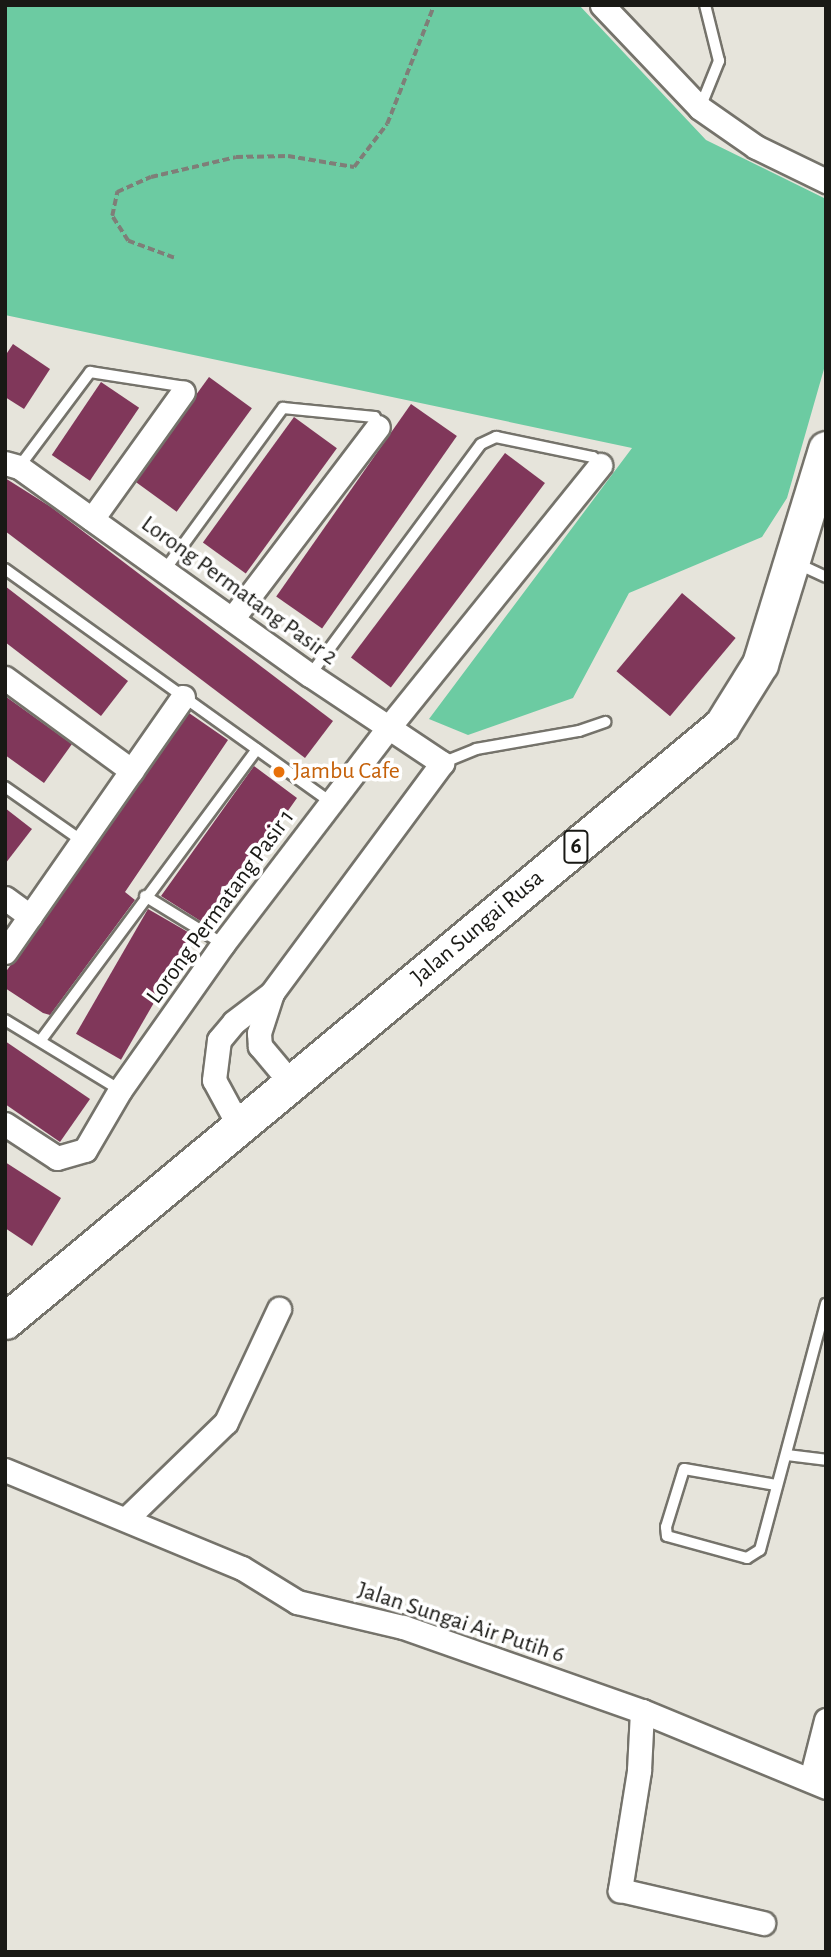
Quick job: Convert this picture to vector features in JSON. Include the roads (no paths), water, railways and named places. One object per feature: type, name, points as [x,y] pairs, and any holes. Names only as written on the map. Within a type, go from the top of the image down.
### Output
[{"type":"main road","name":"Jalan Sungai Rusa","points":[[5,1321],[722,725],[760,664],[802,537],[826,451]]},
{"type":"street","points":[[602,5],[700,108],[756,147],[826,181]]},
{"type":"street","points":[[92,519],[183,392]]},
{"type":"street","points":[[232,619],[378,427]]},
{"type":"street","name":"Lorong Permatang Pasir 2","points":[[12,465],[310,675],[442,763]]},
{"type":"street","name":"Lorong Permatang Pasir 1","points":[[5,1124],[57,1158],[76,1156],[85,1150],[120,1090],[223,944],[388,728],[600,465]]},
{"type":"street","points":[[5,678],[131,771]]},
{"type":"street","points":[[5,952],[183,697]]},
{"type":"street","points":[[239,1126],[214,1080],[219,1040],[234,1022],[272,993],[442,763]]},
{"type":"street","points":[[5,898],[30,916]]},
{"type":"street","points":[[272,993],[259,1033],[260,1046],[291,1083]]},
{"type":"street","points":[[126,1519],[226,1422],[279,1309]]},
{"type":"street","name":"Jalan Sungai Air Putih 6","points":[[5,1470],[242,1568],[297,1602],[403,1627],[642,1711],[818,1783],[826,1720]]},
{"type":"street","points":[[642,1711],[639,1771],[620,1890],[763,1923]]},
{"type":"lane","points":[[700,108],[719,61],[705,5]]},
{"type":"lane","points":[[12,465],[90,372],[179,386],[183,392]]},
{"type":"lane","points":[[164,571],[283,408],[374,417],[378,427]]},
{"type":"lane","points":[[310,675],[481,444],[496,437],[593,457],[600,465]]},
{"type":"lane","points":[[802,537],[826,577]]},
{"type":"lane","points":[[5,569],[331,802]]},
{"type":"lane","points":[[442,763],[476,750],[579,731],[605,722]]},
{"type":"lane","points":[[41,1040],[145,896],[257,749]]},
{"type":"lane","points":[[5,787],[82,841]]},
{"type":"lane","points":[[145,896],[223,944]]},
{"type":"lane","points":[[5,1020],[120,1090]]},
{"type":"lane","points":[[776,1485],[684,1469],[671,1505],[667,1536],[752,1557],[760,1550],[826,1304]]},
{"type":"lane","points":[[787,1455],[826,1460]]},
{"type":"place","name":"Jambu Cafe","points":[[279,772]]}]
